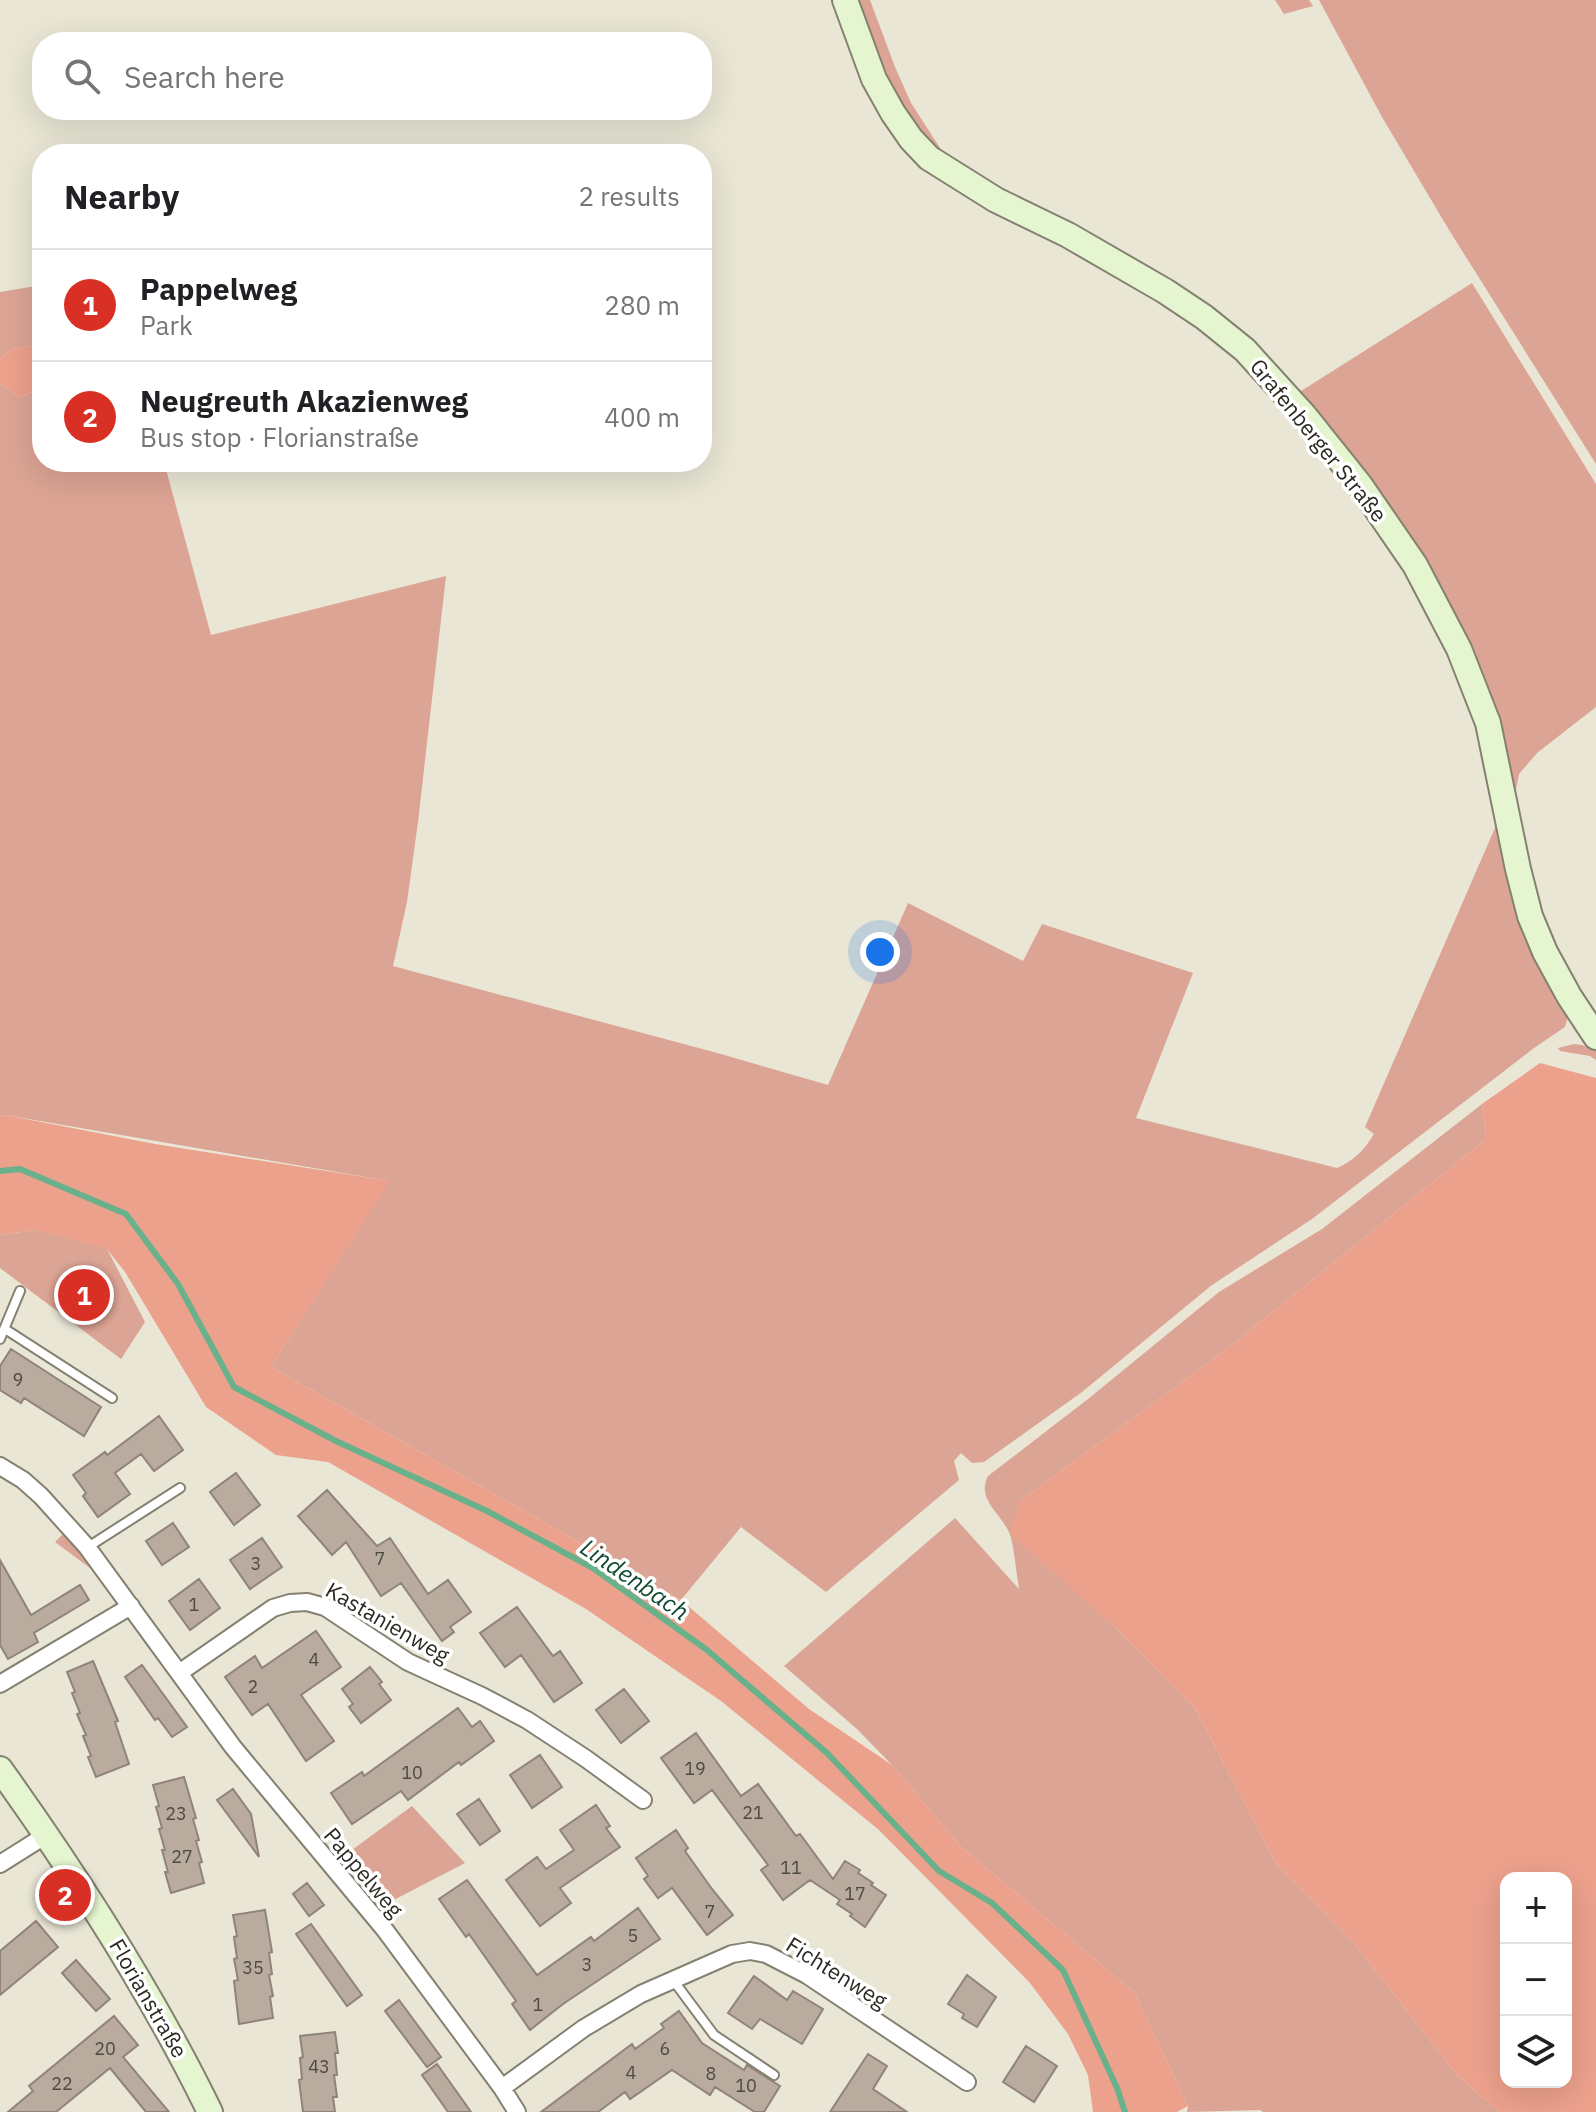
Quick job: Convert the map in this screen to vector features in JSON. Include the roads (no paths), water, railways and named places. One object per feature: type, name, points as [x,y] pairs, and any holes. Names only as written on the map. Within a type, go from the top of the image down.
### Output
[{"type":"street","name":"Grafenberger Straße","points":[[845,0],[874,79],[911,139],[929,158],[996,200],[1093,249],[1204,317],[1245,350],[1304,415],[1360,485],[1415,565],[1459,649],[1488,723],[1530,916],[1545,952],[1596,1037]]},
{"type":"street","name":"Pappelweg","points":[[0,1466],[41,1496],[87,1547],[233,1747],[385,1930],[517,2112]]},
{"type":"street","name":"Kastanienweg","points":[[179,1673],[273,1608],[307,1602],[325,1607],[408,1662],[527,1720],[643,1800]]},
{"type":"street","points":[[0,1684],[131,1606]]},
{"type":"street","name":"Florianstraße","points":[[0,1769],[115,1939],[184,2059],[210,2112]]},
{"type":"street","points":[[0,1864],[46,1835]]},
{"type":"street","name":"Fichtenweg","points":[[502,2088],[599,2019],[641,1994],[732,1954],[750,1951],[766,1954],[807,1975],[967,2082]]},
{"type":"lane","points":[[0,1339],[20,1291]]},
{"type":"lane","points":[[5,1329],[112,1398]]},
{"type":"lane","points":[[87,1547],[180,1488]]},
{"type":"lane","points":[[673,1980],[714,2035],[774,2075]]},
{"type":"waterway","name":"Lindenbach","points":[[0,1171],[20,1169],[126,1214],[178,1284],[234,1387],[336,1441],[487,1511],[593,1568],[707,1650],[827,1753],[939,1871],[992,1903],[1063,1970],[1125,2112]]},
{"type":"place","name":"Pappelweg","points":[[84,1295]]},
{"type":"place","name":"Neugreuth Akazienweg","points":[[65,1895]]}]
